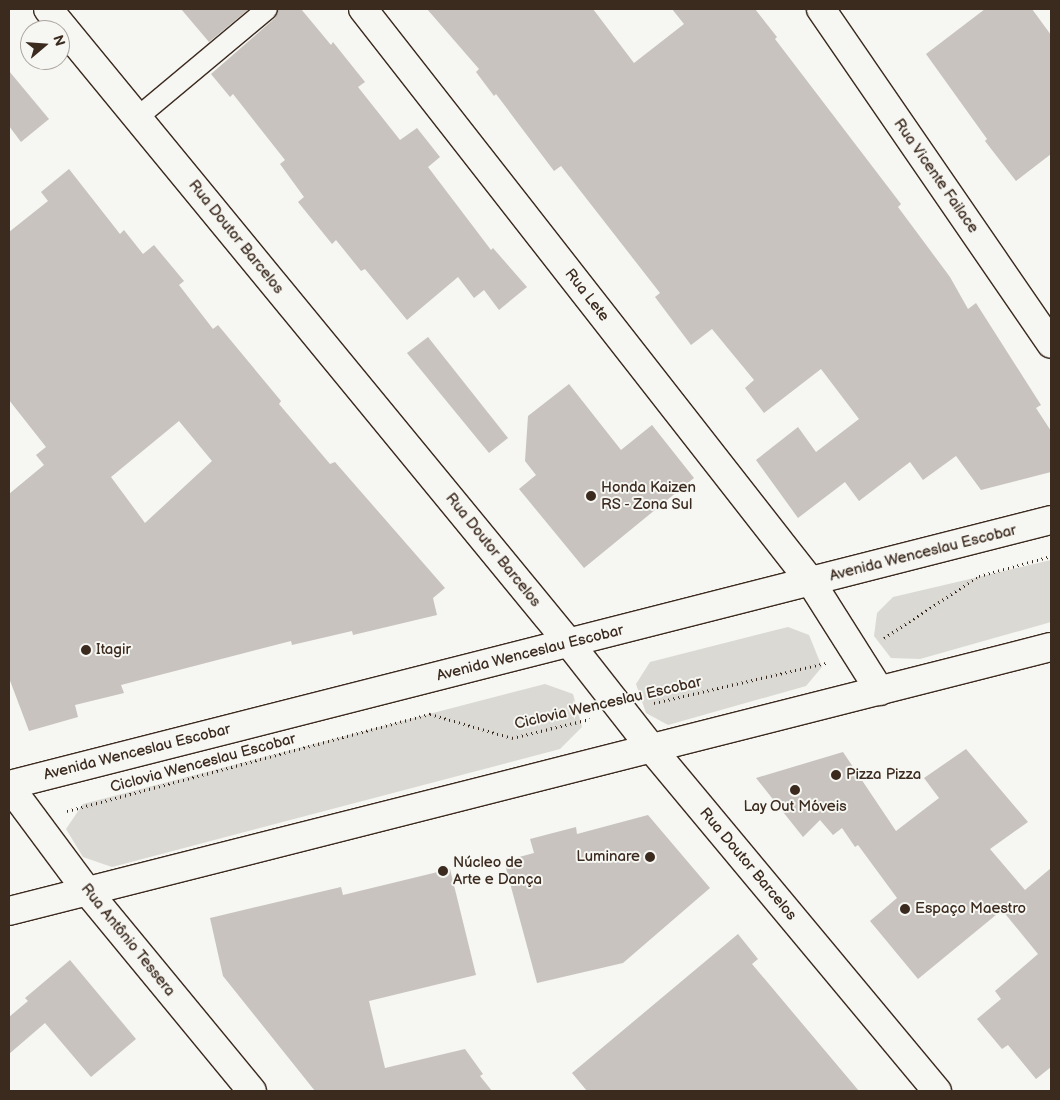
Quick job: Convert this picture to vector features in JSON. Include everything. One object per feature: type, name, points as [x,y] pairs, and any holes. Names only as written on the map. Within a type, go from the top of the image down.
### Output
[{"type":"street","name":"Rua Doutor Barcelos","points":[[48,9],[569,643],[652,749],[937,1091]]},
{"type":"street","name":"Rua Lete","points":[[364,9],[811,582],[880,691]]},
{"type":"street","name":"Rua Vicente Failace","points":[[821,9],[1051,344]]},
{"type":"street","name":"Avenida Wenceslau Escobar","points":[[9,786],[1051,520]]},
{"type":"street","points":[[9,912],[1051,647]]},
{"type":"street","name":"Rua Antônio Tessera","points":[[9,786],[87,891],[252,1091]]},
{"type":"lane","points":[[138,117],[267,9]]},
{"type":"path","name":"Ciclovia Wenceslau Escobar","points":[[34,820],[430,714],[512,738],[857,656],[979,576],[1051,556]]},
{"type":"shaded area","points":[[1051,560],[1051,622],[920,659],[891,658],[874,636],[877,613],[893,597]]},
{"type":"shaded area","points":[[788,627],[809,635],[822,667],[806,686],[668,725],[646,713],[636,684],[650,662]]},
{"type":"shaded area","points":[[545,684],[573,694],[582,727],[560,749],[112,867],[83,857],[66,829],[83,804]]},
{"type":"building","points":[[181,9],[249,9],[209,42]]},
{"type":"building","points":[[279,9],[301,9],[331,45],[333,42],[365,82],[358,87],[400,140],[417,128],[440,157],[428,167],[491,250],[493,248],[527,287],[499,310],[484,290],[474,298],[458,277],[407,320],[365,269],[361,271],[336,240],[332,244],[298,202],[304,197],[280,164],[285,160],[233,94],[230,97],[211,74],[275,18]]},
{"type":"building","points":[[427,9],[593,9],[634,63],[684,24],[672,9],[755,9],[777,37],[775,39],[901,204],[898,207],[950,277],[968,309],[976,303],[1041,405],[1036,408],[1051,431],[1051,472],[981,490],[956,456],[923,480],[910,462],[859,501],[845,482],[798,518],[756,460],[798,427],[816,452],[859,419],[821,369],[764,413],[745,388],[754,380],[712,329],[691,345],[655,297],[660,293],[561,166],[554,171],[496,94],[494,96],[476,72],[479,69]]},
{"type":"building","points":[[985,9],[1032,9],[1051,35],[1051,154],[1016,181],[985,141],[987,139],[926,54]]},
{"type":"building","points":[[9,71],[49,119],[21,142],[9,126]]},
{"type":"building","points":[[69,169],[120,234],[124,230],[143,254],[154,245],[184,281],[179,285],[213,329],[218,325],[281,401],[279,404],[330,464],[335,462],[445,588],[433,598],[437,615],[353,635],[352,631],[292,645],[291,641],[121,685],[124,693],[75,705],[78,717],[29,731],[9,678],[9,494],[44,465],[36,455],[46,447],[9,400],[9,232],[48,201],[41,192]],"holes":[[[179,421],[212,461],[145,523],[111,477]]]},
{"type":"building","points":[[428,337],[508,438],[489,453],[407,353]]},
{"type":"building","name":"Honda Kaizen RS - Zona Sul","points":[[569,384],[621,450],[652,425],[694,478],[584,568],[519,489],[536,475],[525,461],[528,416]]},
{"type":"building","points":[[966,749],[1028,822],[990,849],[1025,890],[1051,868],[1051,1067],[1036,1079],[1008,1045],[1002,1049],[977,1019],[1001,999],[995,991],[1038,954],[1002,910],[918,979],[870,921],[897,898],[858,845],[855,847],[842,828],[833,835],[820,820],[803,837],[756,778],[843,752],[896,831],[939,798],[924,778]]},
{"type":"building","points":[[648,815],[710,888],[623,963],[537,983],[504,861],[534,853],[530,839],[576,827],[577,834]]},
{"type":"building","points":[[450,869],[476,975],[369,1001],[385,1068],[465,1049],[483,1074],[480,1076],[492,1091],[315,1091],[223,976],[210,918],[341,887],[343,895]]},
{"type":"building","points":[[738,934],[758,959],[752,964],[859,1091],[587,1091],[572,1073]]},
{"type":"building","points":[[70,960],[136,1039],[91,1077],[45,1023],[9,1054],[9,1017],[28,1001],[25,998]]},
{"type":"place","name":"Honda Kaizen RS - Zona Sul","points":[[591,496]]},
{"type":"place","name":"Itagir","points":[[86,650]]},
{"type":"place","name":"Pizza Pizza","points":[[836,775]]},
{"type":"place","name":"Lay Out Móveis","points":[[795,790]]},
{"type":"place","name":"Luminare","points":[[650,857]]},
{"type":"place","name":"Núcleo de Arte e Dança","points":[[443,871]]},
{"type":"place","name":"Espaço Maestro","points":[[905,909]]}]
